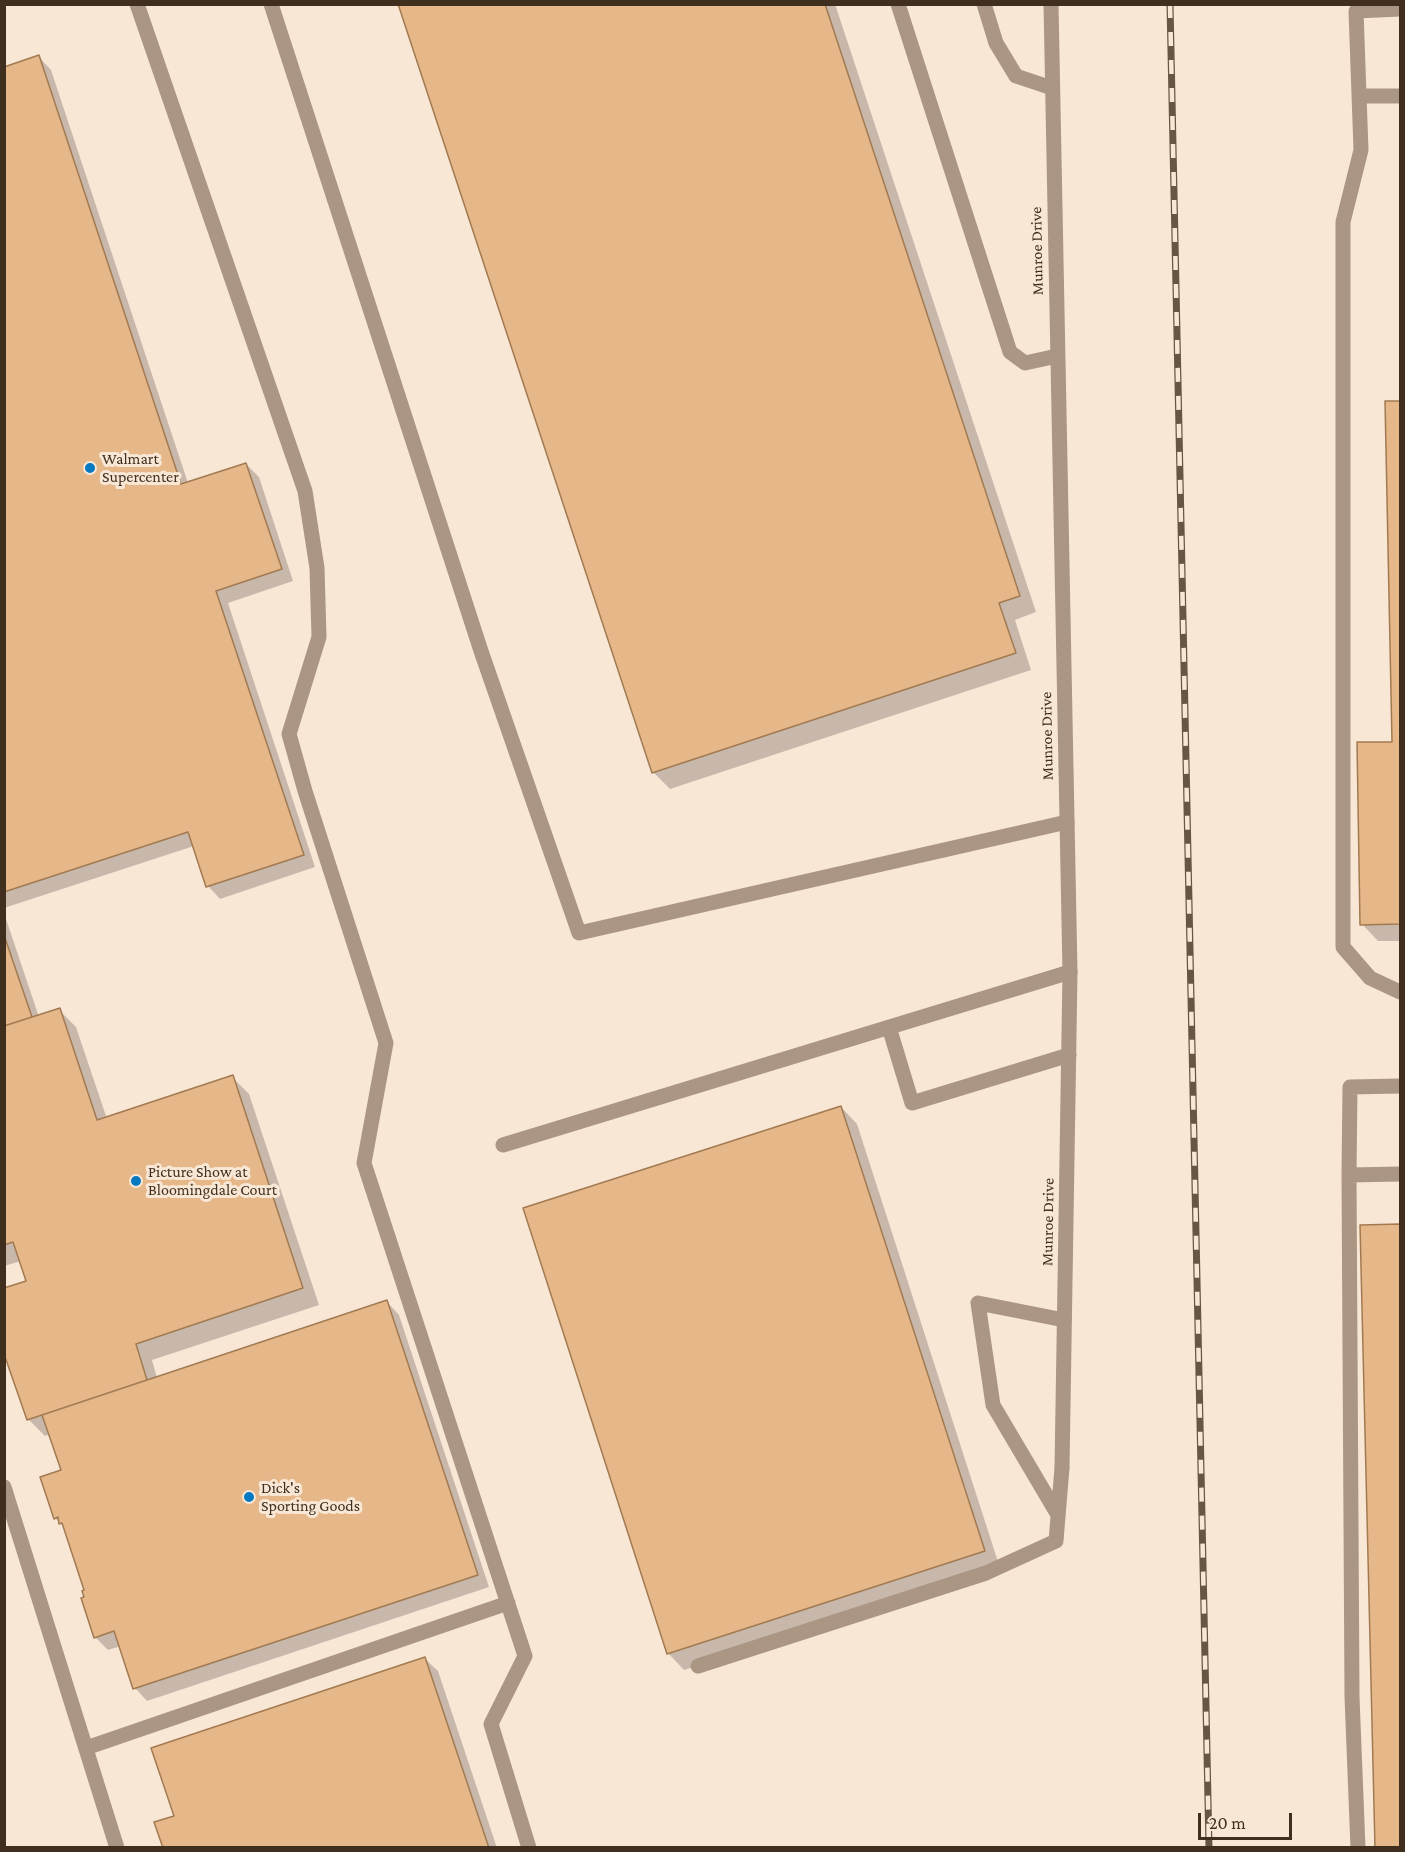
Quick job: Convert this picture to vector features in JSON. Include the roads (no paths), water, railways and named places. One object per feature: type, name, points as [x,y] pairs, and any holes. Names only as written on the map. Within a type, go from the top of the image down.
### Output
[{"type":"street","points":[[137,4],[305,491],[317,568],[319,637],[289,734],[305,791],[386,1043],[364,1163],[525,1656],[491,1724],[529,1848]]},
{"type":"street","points":[[271,4],[477,640],[579,933],[1066,822]]},
{"type":"street","points":[[898,4],[1010,352],[1025,363],[1057,356]]},
{"type":"street","points":[[984,4],[996,43],[1016,76],[1052,88]]},
{"type":"street","name":"Munroe Drive","points":[[698,1666],[986,1573],[1056,1541],[1062,1468],[1070,972],[1051,4]]},
{"type":"street","points":[[1401,9],[1356,12],[1361,150],[1343,222],[1343,947],[1370,978],[1401,992]]},
{"type":"street","points":[[1359,96],[1401,96]]},
{"type":"street","points":[[503,1145],[1070,972]]},
{"type":"street","points":[[889,1027],[912,1103],[1069,1055]]},
{"type":"street","points":[[1358,1848],[1352,1697],[1350,1087],[1401,1086]]},
{"type":"street","points":[[1349,1175],[1401,1174]]},
{"type":"street","points":[[1058,1515],[993,1405],[978,1303],[1064,1320]]},
{"type":"street","points":[[4,1487],[117,1848]]},
{"type":"street","points":[[86,1748],[508,1603]]},
{"type":"railway","points":[[1170,4],[1209,1848]]},
{"type":"place","name":"Walmart Supercenter","points":[[90,468]]},
{"type":"place","name":"Picture Show at Bloomingdale Court","points":[[136,1181]]},
{"type":"place","name":"Dick's Sporting Goods","points":[[249,1497]]}]
